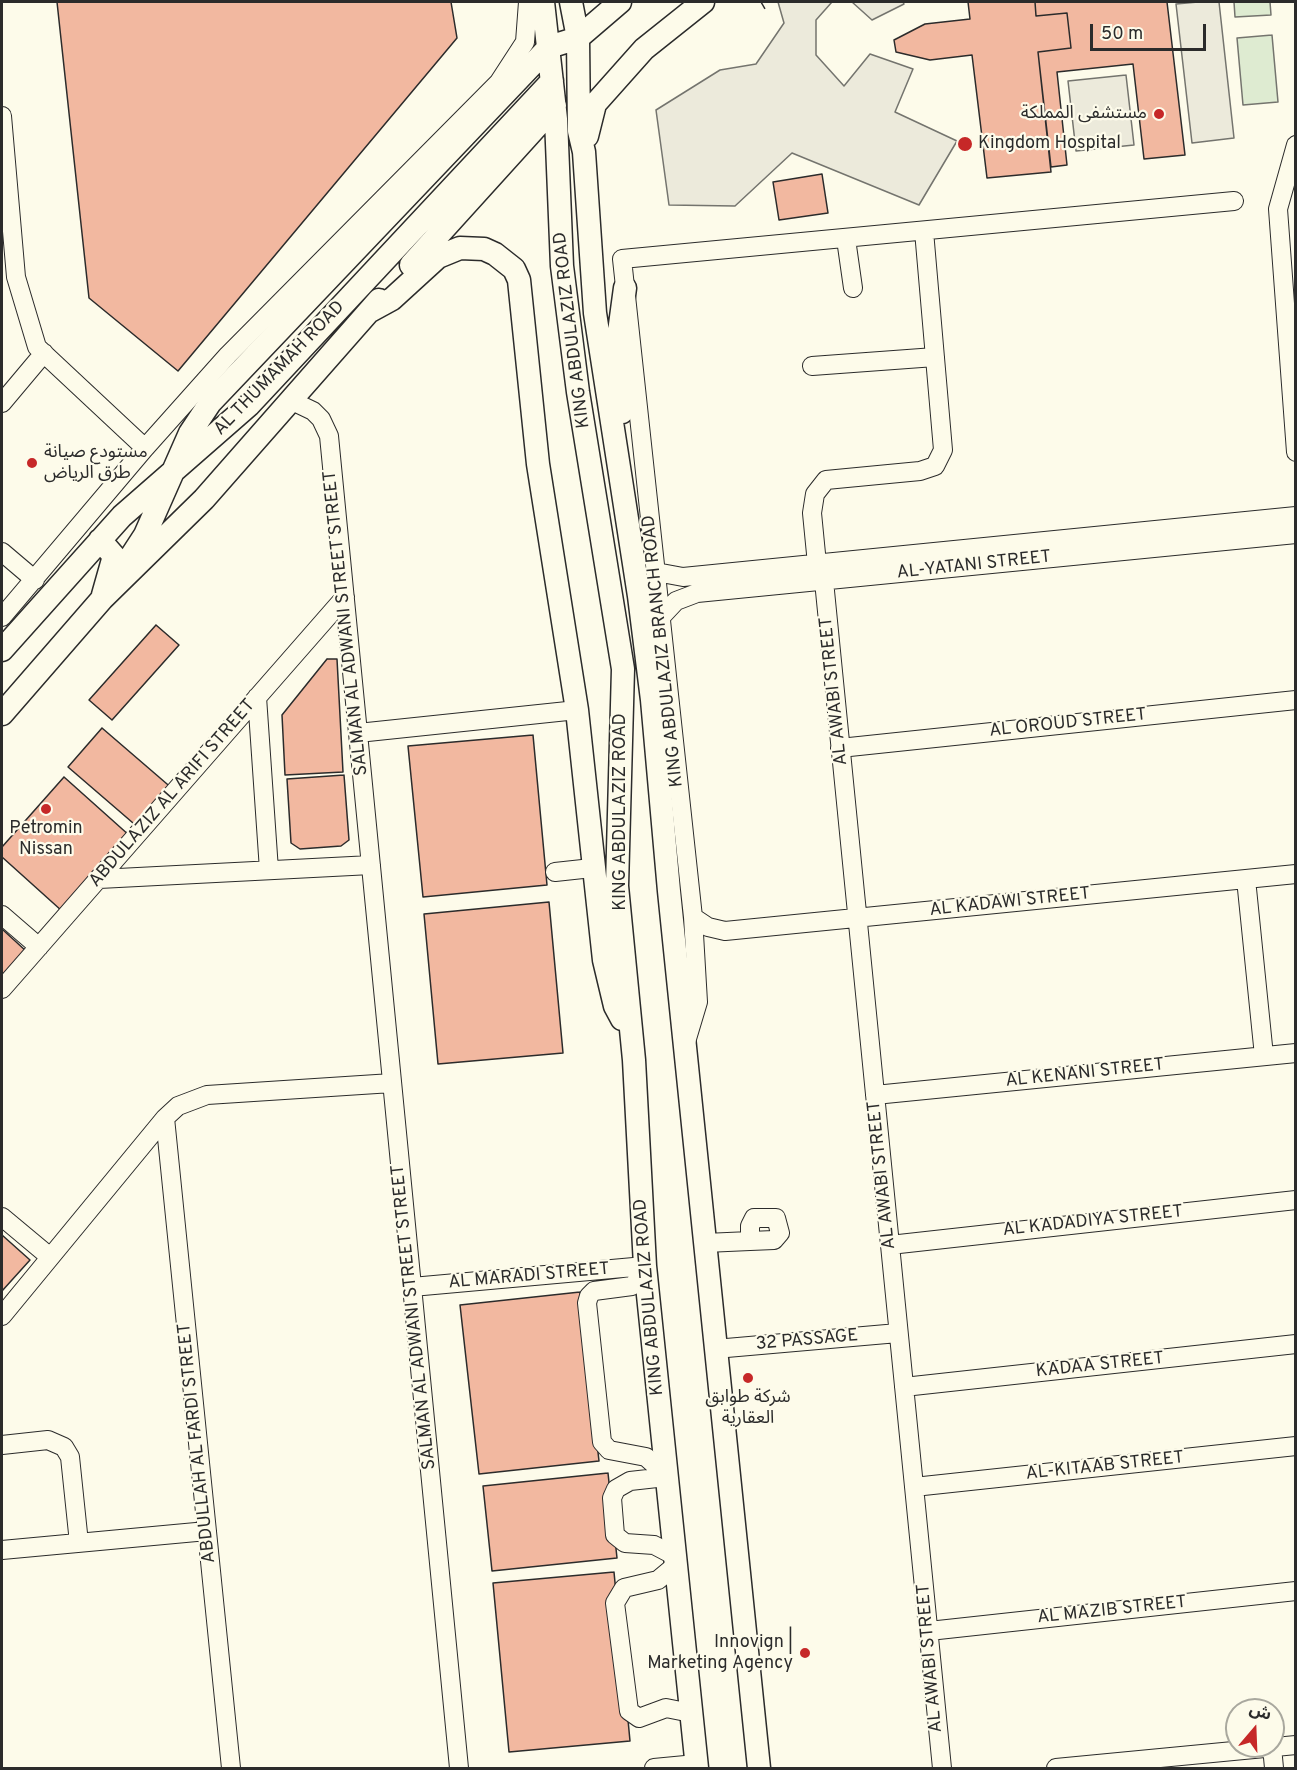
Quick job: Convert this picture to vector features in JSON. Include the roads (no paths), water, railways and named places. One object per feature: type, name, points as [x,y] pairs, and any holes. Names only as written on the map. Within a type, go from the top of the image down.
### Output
[{"type":"main road","name":"KING ABDULAZIZ ROAD","points":[[543,2],[555,106],[573,139],[595,313],[639,596],[652,700],[715,1349],[759,1768]]},
{"type":"main road","name":"KING ABDULAZIZ ROAD","points":[[571,2],[578,38],[573,139],[562,266],[578,392],[623,669],[617,886],[631,1036],[646,1269],[697,1766]]},
{"type":"main road","points":[[2,714],[102,599],[145,535],[190,433],[210,403],[549,47],[578,38],[620,2]]},
{"type":"main road","name":"KING ABDULAZIZ ROAD","points":[[573,139],[595,104],[644,50],[703,2]]},
{"type":"main road","name":"AL THUMAMAH ROAD","points":[[2,650],[122,516],[249,405],[552,81]]},
{"type":"main road","name":"AL THUMAMAH ROAD","points":[[102,599],[204,499],[370,310],[555,106]]},
{"type":"main road","points":[[370,310],[399,294],[438,257],[460,248],[472,247],[495,254],[514,269],[519,280],[524,304],[538,464],[577,710],[592,868],[604,960],[615,1006],[631,1036]]},
{"type":"main road","points":[[617,461],[622,403],[617,346],[624,288]]},
{"type":"main road","points":[[100,540],[114,556],[114,565],[102,599]]},
{"type":"street","points":[[2,617],[145,448],[228,355],[499,82],[515,62],[525,42],[528,2]]},
{"type":"street","points":[[2,116],[6,206],[16,277],[37,347],[145,448]]},
{"type":"street","points":[[1296,145],[1288,196],[1278,209],[1290,333],[1296,452]]},
{"type":"street","points":[[853,288],[846,239],[1234,201]]},
{"type":"street","points":[[812,366],[935,357],[924,231]]},
{"type":"street","name":"KING ABDULAZIZ BRANCH ROAD","points":[[686,1041],[698,1002],[696,952],[622,259],[846,239]]},
{"type":"street","points":[[2,403],[44,353]]},
{"type":"street","name":"AL AWABI STREET","points":[[935,357],[943,450],[934,466],[920,471],[826,480],[815,494],[812,513],[821,572],[840,748],[942,1768]]},
{"type":"street","name":"SALMAN AL ADWANI STREET STREET","points":[[290,400],[313,411],[321,419],[329,436],[459,1768]]},
{"type":"street","name":"AL-YATANI STREET","points":[[661,617],[676,601],[697,593],[821,572],[1296,516]]},
{"type":"street","name":"AL-YATANI STREET","points":[[656,572],[683,578],[821,572],[1296,534]]},
{"type":"street","points":[[2,552],[34,580]]},
{"type":"street","name":"ABDULAZIZ AL ARIFI STREET","points":[[2,989],[345,597]]},
{"type":"street","points":[[257,698],[269,870]]},
{"type":"street","name":"AL OROUD STREET","points":[[840,748],[1296,700]]},
{"type":"street","points":[[358,733],[577,710]]},
{"type":"street","points":[[99,879],[371,865]]},
{"type":"street","points":[[555,872],[592,868]]},
{"type":"street","name":"AL KADAWI STREET","points":[[693,917],[708,927],[725,931],[1296,874]]},
{"type":"street","points":[[1246,879],[1264,1056]]},
{"type":"street","points":[[2,915],[39,947]]},
{"type":"street","points":[[696,952],[725,931]]},
{"type":"street","name":"AL KENANI STREET","points":[[875,1095],[1296,1053]]},
{"type":"street","points":[[2,1316],[165,1118],[188,1101],[207,1095],[392,1083]]},
{"type":"street","name":"ABDULLAH AL FARDI STREET","points":[[165,1118],[231,1768]]},
{"type":"street","name":"AL KADADIYA STREET","points":[[890,1245],[1296,1200]]},
{"type":"street","points":[[2,1216],[50,1257]]},
{"type":"street","points":[[705,1243],[750,1241]]},
{"type":"street","points":[[646,1269],[632,1286],[594,1291],[589,1296],[587,1304],[602,1442],[609,1450],[645,1457],[666,1476]]},
{"type":"street","name":"AL MARADI STREET","points":[[412,1287],[646,1269]]},
{"type":"street","name":"32 PASSAGE","points":[[715,1349],[898,1333]]},
{"type":"street","name":"KADAA STREET","points":[[904,1387],[1296,1344]]},
{"type":"street","points":[[2,1445],[48,1440],[64,1447],[70,1457],[79,1543]]},
{"type":"street","name":"AL-KITAAB STREET","points":[[914,1488],[1296,1446]]},
{"type":"street","points":[[666,1476],[630,1481],[616,1489],[612,1498],[615,1535],[625,1543],[654,1545],[675,1561],[658,1580],[624,1588],[615,1603],[629,1711],[639,1718],[666,1707],[691,1713]]},
{"type":"street","points":[[2,1550],[207,1531]]},
{"type":"street","name":"AL MAZIB STREET","points":[[929,1631],[1296,1591]]},
{"type":"street","points":[[1056,1768],[1225,1752]]},
{"type":"street","points":[[654,1768],[697,1766]]},
{"type":"place","name":"مستشفى المملكة","points":[[1159,114]]},
{"type":"place","name":"Kingdom Hospital","points":[[965,144]]},
{"type":"place","name":"مستودع صيانة طرق الرياض","points":[[32,463]]},
{"type":"place","name":"Petromin Nissan","points":[[46,809]]},
{"type":"place","name":"شركة طوابق العقارية","points":[[748,1378]]},
{"type":"place","name":"Innovign | Marketing Agency","points":[[805,1653]]}]
